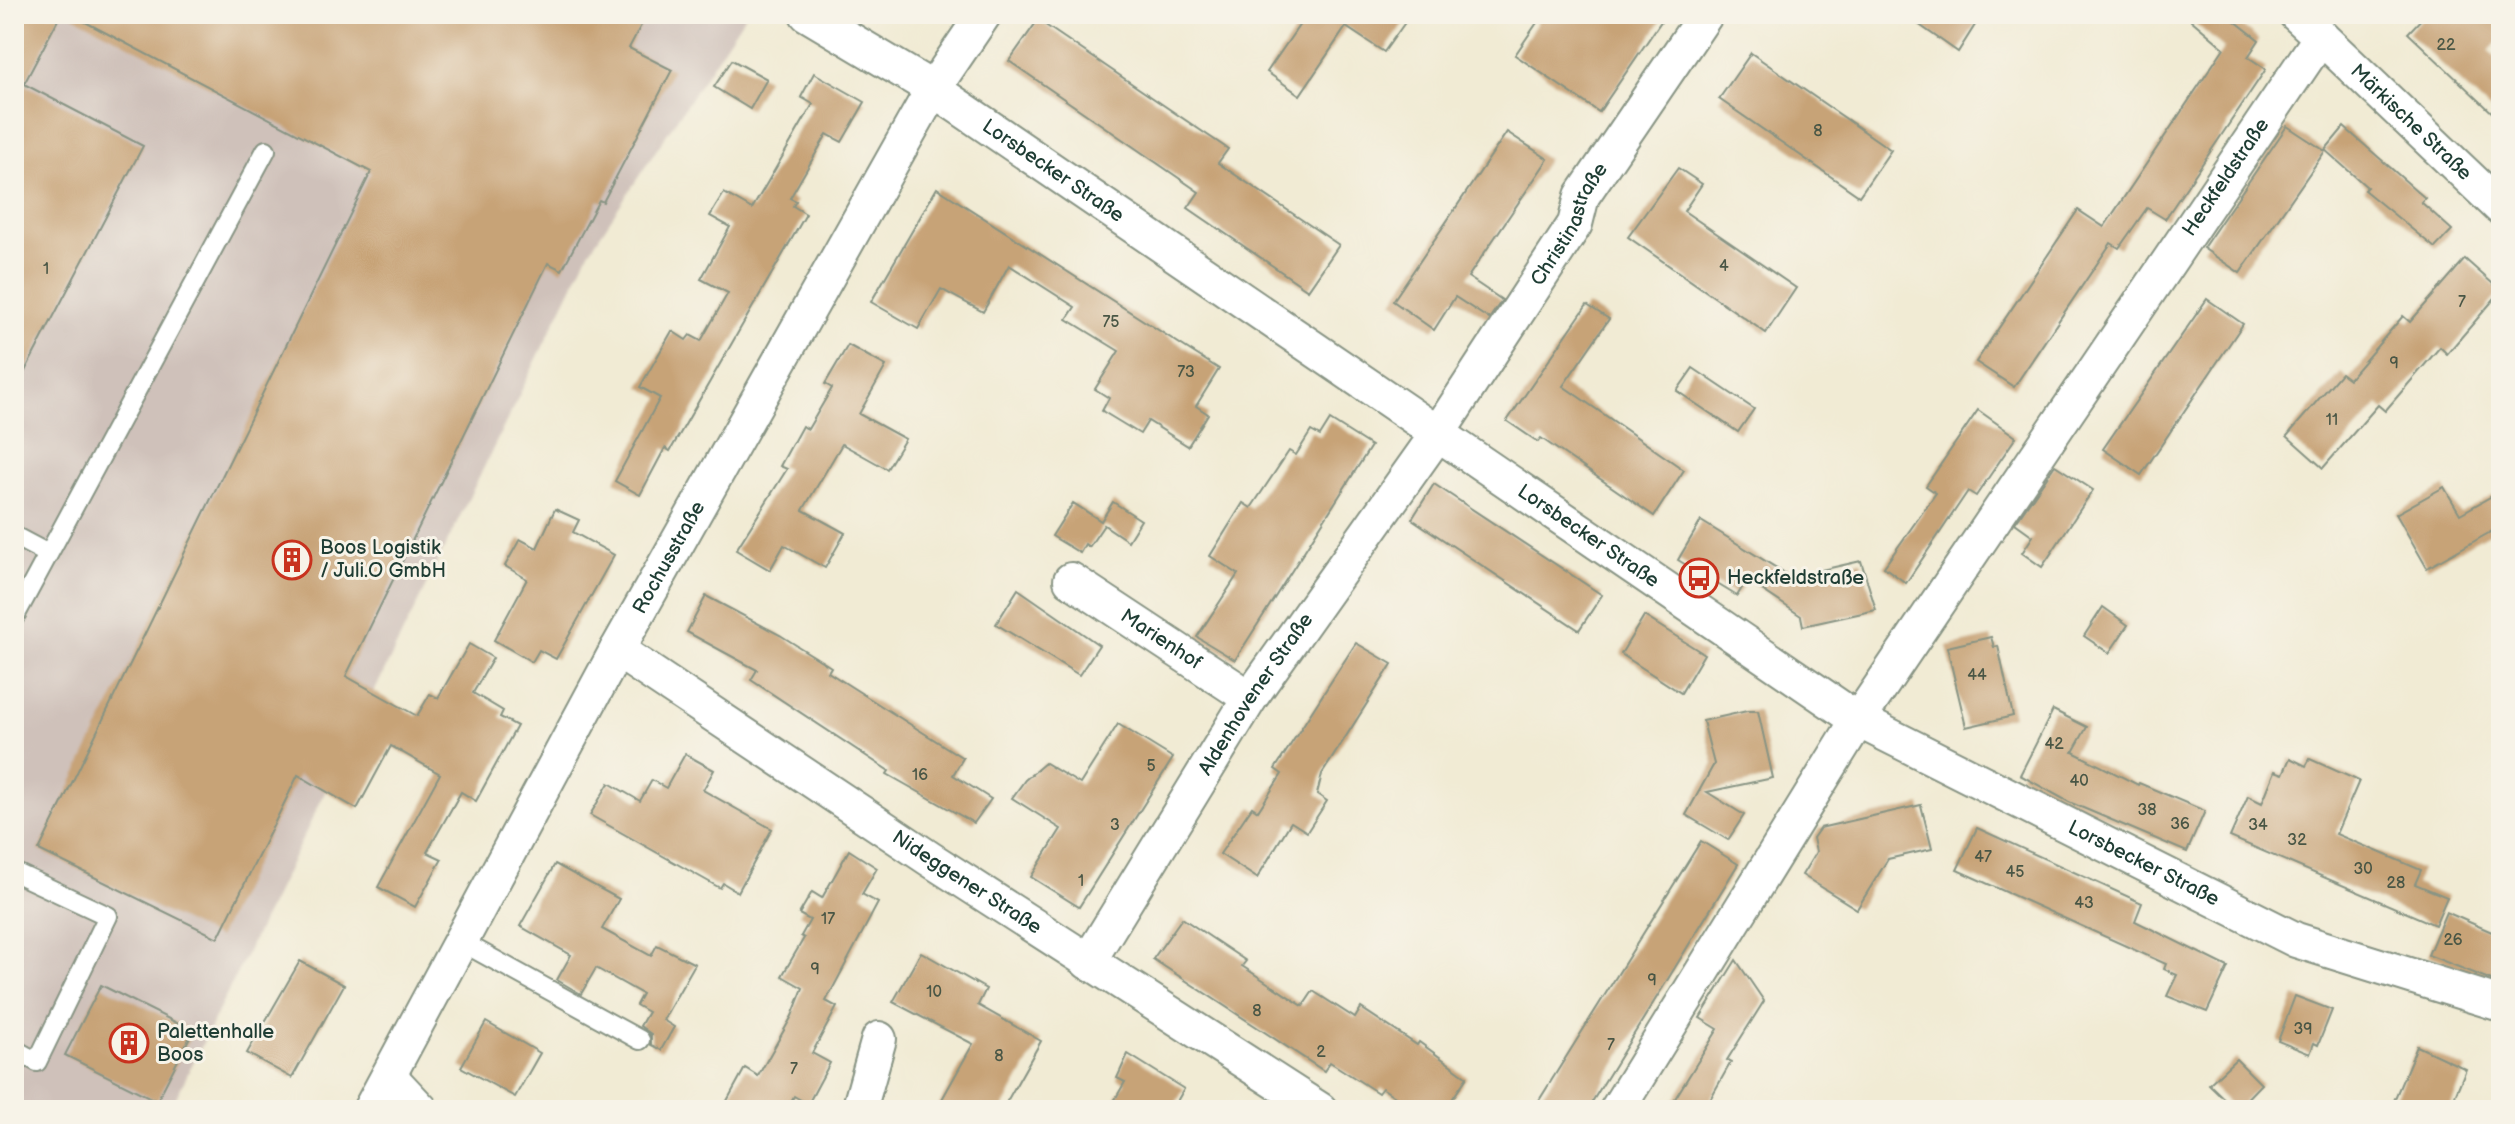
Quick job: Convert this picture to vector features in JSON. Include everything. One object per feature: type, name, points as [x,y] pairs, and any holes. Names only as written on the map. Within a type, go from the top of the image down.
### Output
[{"type":"street","name":"Lorsbecker Straße","points":[[807,14],[933,89],[1436,436],[1858,720],[2296,940],[2501,1004]]},
{"type":"street","name":"Rochusstraße","points":[[370,1110],[617,650],[933,89],[984,14]]},
{"type":"street","name":"Christinastraße","points":[[1436,436],[1575,224],[1582,196],[1706,14]]},
{"type":"street","points":[[2296,14],[2321,37]]},
{"type":"street","name":"Märkische Straße","points":[[2321,37],[2501,208]]},
{"type":"street","name":"Heckfeldstraße","points":[[1617,1110],[1858,720],[2321,37]]},
{"type":"street","name":"Aldenhovener Straße","points":[[1088,962],[1250,698],[1436,436]]},
{"type":"street","name":"Marienhof","points":[[1071,580],[1250,698]]},
{"type":"street","name":"Nideggener Straße","points":[[617,650],[1088,962],[1320,1110]]},
{"type":"street","points":[[859,1110],[879,1039]]},
{"type":"street","points":[[389,1076],[421,1110]]},
{"type":"lane","points":[[14,618],[266,150]]},
{"type":"lane","points":[[14,536],[48,554]]},
{"type":"lane","points":[[14,872],[108,916],[37,1062],[14,1049]]},
{"type":"lane","points":[[462,942],[640,1040]]},
{"type":"shaded area","points":[[14,14],[746,14],[589,252],[170,1110],[14,1110]]},
{"type":"building","points":[[14,14],[61,14],[24,84],[143,146],[14,392]]},
{"type":"building","name":"Boos Logistik / Juli.O GmbH","points":[[70,14],[647,14],[629,48],[672,70],[603,202],[599,200],[562,270],[548,263],[346,676],[417,716],[430,694],[438,698],[469,644],[493,658],[473,693],[503,711],[500,717],[517,726],[476,801],[461,792],[427,852],[442,859],[415,907],[378,887],[440,774],[391,746],[357,809],[298,775],[218,938],[39,850],[371,172]]},
{"type":"building","points":[[1307,14],[1411,14],[1384,52],[1346,27],[1300,95],[1267,72]]},
{"type":"building","points":[[1543,14],[1666,14],[1599,112],[1515,55]]},
{"type":"building","points":[[1904,14],[1982,14],[1958,52]]},
{"type":"building","points":[[2184,14],[2226,14],[2259,40],[2248,57],[2266,69],[2165,219],[2147,208],[2119,248],[2111,243],[2014,387],[1976,362],[2078,210],[2104,227],[2224,48]]},
{"type":"building","points":[[2426,14],[2501,14],[2501,38],[2489,51],[2501,61],[2501,121],[2408,33]]},
{"type":"building","points":[[1038,20],[1228,149],[1218,163],[1339,245],[1308,290],[1188,208],[1199,192],[1009,61]]},
{"type":"building","points":[[1751,53],[1891,150],[1859,196],[1719,99]]},
{"type":"building","points":[[732,60],[767,79],[750,109],[714,87]]},
{"type":"building","points":[[814,73],[865,102],[842,142],[827,134],[790,198],[796,201],[793,206],[806,214],[670,451],[665,448],[640,495],[615,481],[660,398],[640,387],[672,331],[686,340],[690,335],[701,341],[728,293],[701,279],[730,227],[710,216],[724,193],[752,209],[813,104],[801,97]]},
{"type":"building","points":[[2287,126],[2325,151],[2240,273],[2203,248]]},
{"type":"building","points":[[2344,127],[2425,198],[2421,202],[2452,230],[2435,248],[2364,190],[2367,187],[2325,150]]},
{"type":"building","points":[[1507,132],[1548,159],[1468,277],[1502,300],[1489,319],[1455,297],[1434,330],[1393,301]]},
{"type":"building","points":[[1678,168],[1702,184],[1684,211],[1796,288],[1766,333],[1628,237]]},
{"type":"building","points":[[937,188],[1219,369],[1196,406],[1208,414],[1188,446],[1148,421],[1140,434],[1102,411],[1109,398],[1095,389],[1119,351],[1067,319],[1075,307],[1009,265],[983,312],[941,289],[918,329],[871,302]]},
{"type":"building","points":[[2465,259],[2501,291],[2447,354],[2440,347],[2385,411],[2378,405],[2323,468],[2287,436],[2341,373],[2349,379],[2403,316],[2410,322]]},
{"type":"building","points":[[2207,299],[2243,324],[2141,475],[2103,449]]},
{"type":"building","points":[[1587,305],[1609,319],[1563,386],[1684,470],[1654,516],[1541,438],[1538,442],[1507,421]]},
{"type":"building","points":[[848,345],[886,366],[859,414],[905,439],[887,469],[842,444],[803,510],[845,533],[825,568],[784,545],[770,570],[736,550],[787,469],[780,466],[802,426],[808,429],[832,388],[825,384]]},
{"type":"building","points":[[1693,368],[1754,409],[1738,432],[1677,391]]},
{"type":"building","points":[[1978,410],[2016,437],[1976,496],[1968,491],[1906,583],[1884,567],[1936,493],[1926,486]]},
{"type":"building","points":[[1330,420],[1371,446],[1235,660],[1197,637],[1238,574],[1210,556],[1243,503],[1251,508],[1289,451],[1296,455],[1311,431],[1320,436]]},
{"type":"building","points":[[2055,465],[2093,490],[2042,567],[2022,553],[2033,536],[2015,523]]},
{"type":"building","points":[[1434,484],[1602,595],[1579,630],[1412,519]]},
{"type":"building","points":[[2444,487],[2460,514],[2501,491],[2501,526],[2427,568],[2396,514]]},
{"type":"building","points":[[1113,502],[1141,520],[1128,541],[1104,525],[1089,547],[1085,544],[1080,553],[1052,536],[1073,503],[1101,521]]},
{"type":"building","points":[[555,509],[579,520],[573,532],[614,555],[556,659],[539,650],[532,662],[494,640],[527,579],[505,566],[520,539],[537,548]]},
{"type":"building","points":[[1701,521],[1791,577],[1861,561],[1876,610],[1803,626],[1801,616],[1747,580],[1737,596],[1678,560]]},
{"type":"building","points":[[1018,589],[1099,645],[1079,675],[996,624]]},
{"type":"building","points":[[706,596],[780,635],[831,667],[828,672],[963,758],[953,775],[991,799],[974,823],[887,774],[889,771],[751,680],[757,670],[687,632]]},
{"type":"building","points":[[2103,607],[2128,625],[2109,653],[2084,636]]},
{"type":"building","points":[[1644,616],[1704,654],[1681,693],[1621,654]]},
{"type":"building","points":[[1991,637],[1994,647],[1998,646],[2013,716],[1966,727],[1947,647]]},
{"type":"building","points":[[1356,643],[1392,664],[1322,774],[1317,794],[1327,801],[1307,832],[1291,822],[1257,878],[1220,854],[1252,807],[1258,811],[1282,774],[1275,769]]},
{"type":"building","points":[[2053,710],[2087,727],[2073,752],[2138,785],[2205,811],[2187,852],[2069,802],[2020,775]]},
{"type":"building","points":[[1758,711],[1773,778],[1707,792],[1744,815],[1728,840],[1686,815],[1714,764],[1703,721]]},
{"type":"building","points":[[1118,724],[1173,758],[1079,907],[1031,877],[1061,829],[1012,798],[1025,780],[1045,763],[1080,784]]},
{"type":"building","points":[[685,754],[714,770],[703,790],[772,829],[738,892],[723,883],[720,888],[590,815],[609,783],[640,801],[652,780],[666,788]]},
{"type":"building","points":[[2290,758],[2306,766],[2310,759],[2359,781],[2336,834],[2421,870],[2415,884],[2447,897],[2435,925],[2230,837],[2248,796],[2262,803],[2275,771],[2283,774]]},
{"type":"building","points":[[1921,805],[1932,849],[1888,859],[1857,909],[1802,875],[1816,852],[1813,838],[1820,828]]},
{"type":"building","points":[[1977,828],[2142,903],[2135,921],[2228,967],[2207,1012],[2167,996],[2177,975],[2164,969],[2166,964],[1957,870]]},
{"type":"building","points":[[1701,841],[1738,864],[1587,1110],[1533,1110]]},
{"type":"building","points":[[849,850],[877,868],[862,894],[878,903],[826,1001],[837,1007],[812,1053],[830,1063],[808,1104],[794,1096],[786,1110],[722,1110],[745,1068],[758,1076],[792,1016],[803,988],[782,976],[804,938],[801,936],[810,920],[799,914],[812,892],[822,898]]},
{"type":"building","points":[[555,864],[619,899],[602,929],[651,956],[657,945],[695,964],[663,1020],[674,1027],[661,1050],[651,1045],[651,1034],[640,1026],[648,1012],[636,1005],[642,994],[596,968],[581,994],[557,980],[571,955],[520,926]]},
{"type":"building","points":[[2446,912],[2501,936],[2501,964],[2494,981],[2428,955]]},
{"type":"building","points":[[1182,918],[1246,961],[1242,966],[1303,1006],[1313,991],[1355,1018],[1361,1008],[1417,1045],[1419,1042],[1467,1077],[1445,1110],[1415,1110],[1382,1088],[1378,1093],[1330,1062],[1324,1071],[1153,959]]},
{"type":"building","points":[[921,952],[986,989],[978,1005],[1041,1041],[1002,1110],[936,1110],[973,1044],[893,1002]]},
{"type":"building","points":[[1736,960],[1764,1001],[1727,1060],[1731,1062],[1704,1110],[1668,1110],[1718,1029],[1700,1018]]},
{"type":"building","points":[[300,961],[344,985],[292,1078],[247,1053]]},
{"type":"building","name":"Palettenhalle Boos","points":[[101,985],[193,1031],[157,1101],[65,1055]]},
{"type":"building","points":[[2295,996],[2332,1010],[2318,1045],[2314,1043],[2310,1054],[2278,1041]]},
{"type":"building","points":[[486,1022],[540,1053],[515,1097],[461,1067]]},
{"type":"building","points":[[2417,1046],[2466,1069],[2449,1110],[2409,1110],[2393,1103]]},
{"type":"building","points":[[1128,1054],[1184,1089],[1172,1110],[1109,1110],[1125,1082],[1117,1078]]},
{"type":"building","points":[[2236,1059],[2261,1084],[2236,1110],[2209,1084]]},
{"type":"place","name":"Boos Logistik / Juli.O GmbH","points":[[292,560]]},
{"type":"place","name":"Heckfeldstraße","points":[[1699,578]]},
{"type":"place","name":"Palettenhalle Boos","points":[[129,1043]]}]
